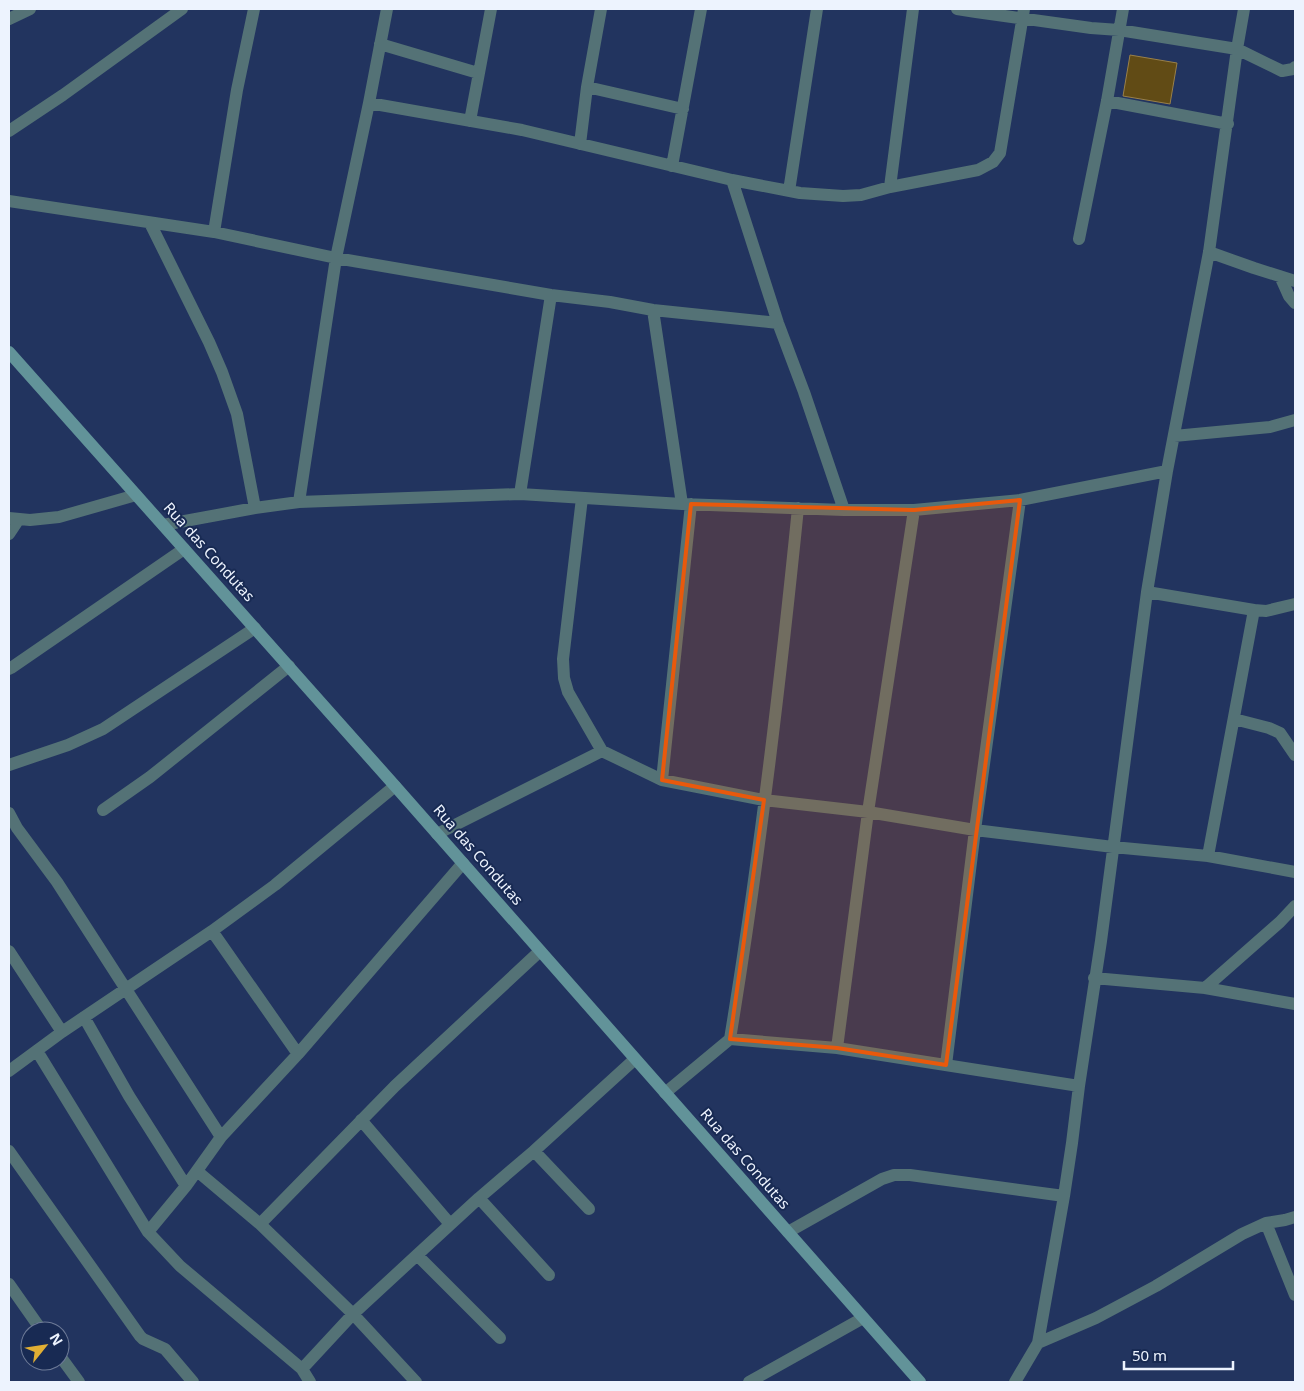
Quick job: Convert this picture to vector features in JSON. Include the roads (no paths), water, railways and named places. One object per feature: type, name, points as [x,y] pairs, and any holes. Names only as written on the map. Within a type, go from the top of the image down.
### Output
[{"type":"street","points":[[9,19],[30,9]]},
{"type":"street","points":[[9,131],[63,95],[182,9]]},
{"type":"street","points":[[214,232],[237,90],[254,9]]},
{"type":"street","points":[[299,502],[336,258],[387,9]]},
{"type":"street","points":[[470,121],[491,9]]},
{"type":"street","points":[[580,144],[587,87],[601,9]]},
{"type":"street","points":[[672,166],[701,9]]},
{"type":"street","points":[[789,190],[817,9]]},
{"type":"street","points":[[890,187],[913,9]]},
{"type":"street","points":[[957,9],[976,12],[1023,13],[1091,28],[1119,30],[1237,50],[1282,71],[1295,67]]},
{"type":"street","points":[[1078,240],[1107,101],[1122,9]]},
{"type":"street","points":[[1015,1382],[1038,1343],[1064,1196],[1147,592],[1167,471],[1209,252],[1244,9]]},
{"type":"street","points":[[369,103],[522,130],[732,180],[800,193],[843,196],[861,195],[890,187],[978,170],[993,162],[1000,153],[1023,13]]},
{"type":"street","points":[[380,44],[478,73]]},
{"type":"street","points":[[587,87],[683,109]]},
{"type":"street","points":[[1107,101],[1228,124]]},
{"type":"street","points":[[732,180],[778,323],[844,510]]},
{"type":"street","points":[[9,201],[214,232],[336,258],[551,295],[610,302],[653,310],[778,323]]},
{"type":"street","points":[[150,223],[209,342],[231,397],[237,414],[254,508]]},
{"type":"street","points":[[1209,252],[1295,280]]},
{"type":"street","points":[[1280,276],[1295,304]]},
{"type":"street","points":[[520,494],[551,295]]},
{"type":"street","points":[[653,310],[686,504],[662,780]]},
{"type":"street","name":"Rua das Condutas","points":[[9,352],[464,863],[920,1382]]},
{"type":"street","points":[[1174,436],[1270,427],[1295,420]]},
{"type":"street","points":[[163,525],[254,508],[299,502],[520,494],[686,504],[844,510],[914,510],[1020,500],[1167,471]]},
{"type":"street","points":[[9,534],[14,519],[30,520],[59,517],[136,495]]},
{"type":"street","points":[[582,498],[563,659],[564,678],[568,692],[602,750],[662,780],[764,800],[868,812],[975,830],[1113,847],[1208,856],[1295,872]]},
{"type":"street","points":[[946,1065],[975,830],[1020,500]]},
{"type":"street","points":[[665,1093],[730,1039],[744,950],[785,637],[798,508]]},
{"type":"street","points":[[837,1048],[868,812],[914,510]]},
{"type":"street","points":[[9,669],[184,549]]},
{"type":"street","points":[[1147,592],[1266,611],[1295,604]]},
{"type":"street","points":[[1208,856],[1254,610]]},
{"type":"street","points":[[9,765],[68,745],[103,729],[255,628]]},
{"type":"street","points":[[103,810],[150,777],[289,666]]},
{"type":"street","points":[[1234,720],[1269,728],[1280,733],[1295,755]]},
{"type":"street","points":[[437,834],[602,750]]},
{"type":"street","points":[[9,1071],[62,1032],[212,931],[275,885],[395,786]]},
{"type":"street","points":[[9,813],[17,828],[57,882],[221,1137]]},
{"type":"street","points":[[148,1232],[186,1186],[221,1137],[298,1054],[464,863]]},
{"type":"street","points":[[1205,988],[1280,922],[1295,906]]},
{"type":"street","points":[[212,931],[298,1054]]},
{"type":"street","points":[[9,951],[62,1032]]},
{"type":"street","points":[[260,1224],[395,1086],[540,951]]},
{"type":"street","points":[[1094,978],[1205,988],[1295,1004]]},
{"type":"street","points":[[84,1017],[129,1096],[186,1186]]},
{"type":"street","points":[[730,1039],[837,1048],[1079,1086]]},
{"type":"street","points":[[37,1051],[148,1232],[180,1266],[302,1369],[310,1382]]},
{"type":"street","points":[[302,1369],[353,1314],[450,1224],[635,1059]]},
{"type":"street","points":[[361,1120],[450,1224]]},
{"type":"street","points":[[9,1151],[140,1336],[165,1349],[193,1382]]},
{"type":"street","points":[[534,1151],[589,1209]]},
{"type":"street","points":[[197,1170],[260,1224],[353,1314],[416,1382]]},
{"type":"street","points":[[788,1232],[882,1179],[894,1175],[1064,1196]]},
{"type":"street","points":[[479,1198],[549,1275]]},
{"type":"street","points":[[1038,1343],[1096,1318],[1266,1222],[1295,1217]]},
{"type":"street","points":[[1266,1222],[1295,1295]]},
{"type":"street","points":[[417,1255],[500,1338]]},
{"type":"street","points":[[9,1284],[35,1321]]},
{"type":"street","points":[[750,1382],[863,1318]]},
{"type":"street","points":[[70,1370],[79,1382]]}]
